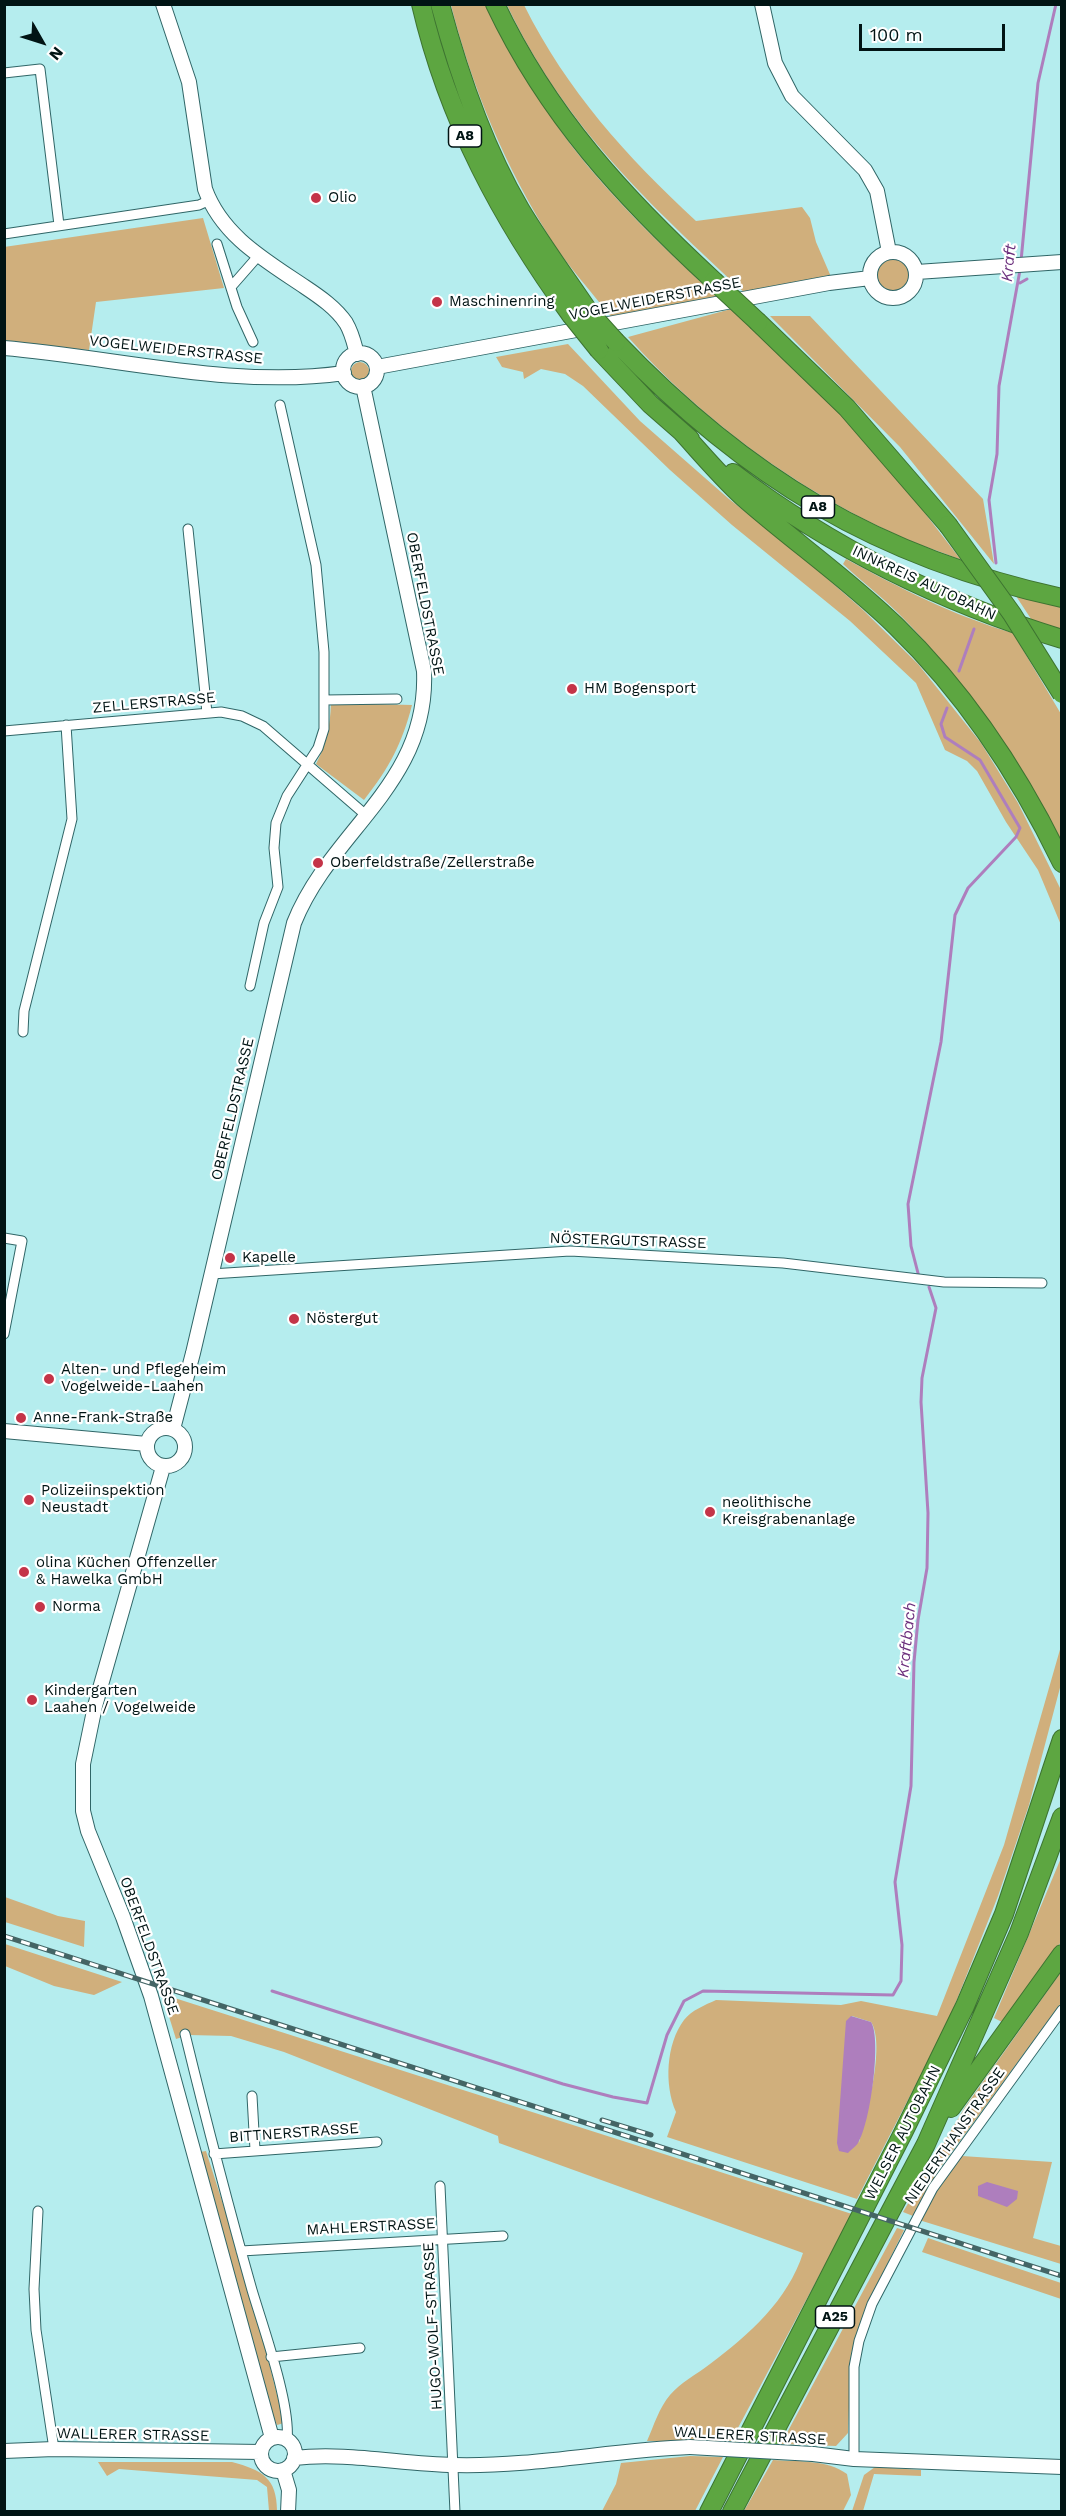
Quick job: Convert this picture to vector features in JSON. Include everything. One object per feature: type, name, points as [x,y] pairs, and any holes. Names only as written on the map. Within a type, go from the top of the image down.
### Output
[{"type":"highway","name":"INNKREIS AUTOBAHN","points":[[421,4],[449,97],[480,169],[530,259],[571,315],[749,463],[823,510],[893,545],[936,562],[1012,586],[1062,598]]},
{"type":"highway","name":"INNKREIS AUTOBAHN","points":[[440,4],[452,50],[479,126],[520,208],[589,312],[607,346],[681,431],[751,487],[855,552],[944,596],[998,618],[1062,639]]},
{"type":"highway","points":[[495,4],[538,84],[615,184],[847,408],[948,525],[1012,614],[1062,694]]},
{"type":"highway","points":[[681,431],[744,497],[870,602],[925,656],[978,722],[1005,761],[1033,807],[1062,863]]},
{"type":"highway","name":"WELSER AUTOBAHN","points":[[709,2511],[903,2133],[965,2006],[1004,1914],[1062,1739]]},
{"type":"highway","name":"WELSER AUTOBAHN","points":[[732,2511],[926,2144],[1019,1933],[1062,1817]]},
{"type":"highway","points":[[926,2144],[1062,1954]]},
{"type":"main road","points":[[163,4],[189,82],[210,200],[223,222],[259,255],[314,293],[338,313],[350,332],[357,354]]},
{"type":"main road","points":[[762,4],[775,63],[792,96],[871,179],[880,199],[889,252]]},
{"type":"main road","points":[[889,252],[904,254],[914,265],[916,272],[914,286],[904,296],[897,298],[889,298],[876,292],[870,278],[872,264],[882,254],[889,252]]},
{"type":"main road","points":[[916,272],[1062,262]]},
{"type":"main road","name":"VOGELWEIDERSTRASSE","points":[[377,367],[830,283],[870,278]]},
{"type":"main road","name":"VOGELWEIDERSTRASSE","points":[[4,348],[233,375],[286,377],[344,373]]},
{"type":"main road","points":[[357,354],[370,356],[377,367],[372,381],[363,386],[349,382],[344,373],[348,358],[357,354]]},
{"type":"main road","name":"OBERFELDSTRASSE","points":[[173,1429],[294,923],[315,881],[387,788],[414,741],[425,694],[420,651],[363,386]]},
{"type":"main road","points":[[173,1429],[185,1441],[186,1449],[178,1463],[163,1467],[150,1459],[147,1444],[156,1430],[173,1429]]},
{"type":"main road","points":[[4,1431],[147,1444]]},
{"type":"main road","name":"OBERFELDSTRASSE","points":[[163,1467],[95,1706],[83,1764],[83,1810],[88,1831],[152,1996],[272,2438]]},
{"type":"main road","points":[[272,2438],[287,2440],[292,2445],[294,2458],[283,2470],[267,2467],[261,2452],[262,2446],[272,2438]]},
{"type":"main road","name":"WALLERER STRASSE","points":[[294,2458],[454,2465],[539,2464],[647,2450],[690,2447],[854,2458],[1062,2467]]},
{"type":"main road","name":"WALLERER STRASSE","points":[[4,2451],[54,2449],[261,2452]]},
{"type":"main road","points":[[283,2470],[289,2490],[288,2511]]},
{"type":"street","points":[[4,73],[39,69],[59,225]]},
{"type":"street","points":[[4,234],[199,205],[210,200]]},
{"type":"street","points":[[217,244],[253,342]]},
{"type":"street","points":[[231,287],[259,255]]},
{"type":"street","points":[[249,986],[264,923],[277,894],[274,848],[276,823],[286,796],[308,764],[321,739],[325,700],[324,651],[316,565],[280,405]]},
{"type":"street","points":[[188,529],[207,713]]},
{"type":"street","points":[[325,700],[397,699]]},
{"type":"street","name":"ZELLERSTRASSE","points":[[4,731],[221,712],[251,720],[308,764]]},
{"type":"street","points":[[23,1032],[24,1011],[72,819],[66,725]]},
{"type":"street","points":[[308,764],[367,816]]},
{"type":"street","points":[[4,1238],[22,1241],[4,1334]]},
{"type":"street","name":"NÖSTERGUTSTRASSE","points":[[211,1274],[570,1251],[783,1263],[944,1282],[1042,1283]]},
{"type":"street","name":"NIEDERTHANSTRASSE","points":[[854,2458],[854,2367],[859,2341],[872,2304],[933,2188],[1062,2010]]},
{"type":"street","name":"OBERFELDSTRASSE","points":[[185,2034],[214,2154],[289,2426],[287,2440]]},
{"type":"street","points":[[252,2096],[255,2150]]},
{"type":"street","name":"BITTNERSTRASSE","points":[[214,2154],[377,2142]]},
{"type":"street","name":"HUGO-WOLF-STRASSE","points":[[440,2186],[455,2511]]},
{"type":"street","points":[[38,2211],[34,2289],[36,2330],[54,2449]]},
{"type":"street","name":"MAHLERSTRASSE","points":[[241,2251],[503,2236]]},
{"type":"street","points":[[271,2357],[360,2348]]},
{"type":"shaded area","points":[[451,5],[486,5],[547,111],[571,145],[623,205],[717,297],[611,317],[559,251],[535,213],[505,156],[469,67]]},
{"type":"shaded area","points":[[507,5],[524,5],[559,66],[600,121],[670,197],[696,221],[802,207],[810,218],[816,242],[832,279],[746,294],[643,195],[582,126],[530,49]]},
{"type":"shaded area","points":[[203,218],[224,288],[96,302],[89,350],[5,342],[4,247]]},
{"type":"shaded area","points":[[892,258],[904,263],[909,275],[904,287],[892,292],[880,287],[875,275],[880,263]]},
{"type":"shaded area","points":[[731,309],[813,386],[884,460],[961,560],[905,539],[859,517],[787,474],[719,424],[687,396],[628,337]]},
{"type":"shaded area","points":[[770,316],[810,316],[983,499],[994,564],[900,447]]},
{"type":"shaded area","points":[[568,344],[640,421],[729,499],[798,553],[862,609],[918,664],[981,743],[1018,803],[1061,890],[1061,925],[1038,870],[1006,822],[977,771],[967,761],[945,750],[916,683],[850,621],[732,525],[670,470],[583,386],[565,374],[541,369],[524,379],[523,372],[502,367],[496,357]]},
{"type":"shaded area","points":[[360,362],[366,365],[369,371],[366,377],[360,380],[354,377],[351,371],[354,365]]},
{"type":"shaded area","points":[[846,559],[948,610],[1013,633],[1061,714],[1061,845],[1008,752],[968,694],[898,613],[843,564]]},
{"type":"shaded area","points":[[1016,596],[1061,607],[1061,631],[1033,622]]},
{"type":"shaded area","points":[[331,703],[412,705],[394,755],[364,800],[316,764],[327,735]]},
{"type":"shaded area","points":[[1061,1646],[1061,1684],[1029,1805],[998,1896],[948,2022],[857,2199],[667,2137],[676,2112],[669,2077],[673,2041],[687,2016],[716,2000],[841,2005],[861,2001],[937,2016],[1004,1845]],"holes":[[[852,2016],[871,2022],[875,2033],[876,2063],[859,2143],[846,2022]]]},
{"type":"shaded area","points":[[1061,1858],[1061,1942],[1002,2022],[994,2018]]},
{"type":"shaded area","points":[[5,1897],[58,1916],[85,1921],[84,1947],[5,1922]]},
{"type":"shaded area","points":[[5,1944],[122,1982],[94,1995],[54,1986],[5,1966]]},
{"type":"shaded area","points":[[1061,1972],[1061,2003],[940,2168],[913,2216],[903,2212],[965,2107]]},
{"type":"shaded area","points":[[162,1994],[852,2214],[731,2441],[647,2441],[670,2395],[753,2329],[788,2286],[803,2253],[499,2143],[498,2136],[284,2052],[231,2036],[189,2035],[176,2039]]},
{"type":"shaded area","points":[[851,2016],[871,2022],[874,2031],[875,2063],[867,2119],[858,2143],[848,2153],[839,2151],[837,2143],[846,2021]]},
{"type":"shaded area","points":[[206,2151],[252,2295],[284,2423],[277,2425],[267,2401],[200,2152]]},
{"type":"shaded area","points":[[962,2156],[1052,2162],[1033,2238],[1061,2246],[1061,2264],[919,2220],[928,2201]]},
{"type":"shaded area","points":[[987,2182],[1018,2191],[1017,2199],[1007,2207],[978,2196],[978,2186]]},
{"type":"shaded area","points":[[897,2228],[904,2230],[865,2309],[851,2354],[848,2433],[836,2446],[781,2444]]},
{"type":"shaded area","points":[[928,2238],[1061,2283],[1061,2299],[922,2252]]},
{"type":"shaded area","points":[[690,2456],[723,2457],[695,2511],[602,2511],[616,2484],[621,2463]]},
{"type":"shaded area","points":[[773,2460],[821,2464],[847,2474],[851,2495],[843,2511],[744,2511]]},
{"type":"shaded area","points":[[98,2462],[232,2462],[252,2468],[266,2477],[274,2491],[277,2511],[269,2511],[267,2487],[257,2480],[119,2469],[107,2476]]},
{"type":"shaded area","points":[[875,2467],[921,2470],[921,2476],[874,2474],[863,2511],[852,2511],[864,2475]]},
{"type":"waterway","name":"Kraft","points":[[1021,261],[1038,83],[1056,4]]},
{"type":"waterway","name":"Kraft","points":[[996,563],[989,500],[997,454],[999,386],[1020,270]]},
{"type":"waterway","points":[[1020,283],[1027,279]]},
{"type":"waterway","name":"Kraft","points":[[959,671],[974,629]]},
{"type":"waterway","points":[[919,1277],[911,1246],[908,1204],[941,1042],[955,915],[968,888],[1016,837],[1020,828],[980,760],[945,737],[941,724],[947,708]]},
{"type":"waterway","name":"Kraftbach","points":[[272,1991],[563,2084],[647,2103],[667,2035],[684,2001],[703,1991],[893,1995],[901,1981],[902,1945],[895,1882],[911,1786],[914,1662],[927,1568],[928,1513],[921,1402],[922,1378],[936,1308],[929,1287]]},
{"type":"railway","points":[[4,1936],[1062,2276]]},
{"type":"railway","points":[[602,2120],[651,2135]]},
{"type":"place","name":"Olio","points":[[316,198]]},
{"type":"place","name":"Maschinenring","points":[[437,302]]},
{"type":"place","name":"HM Bogensport","points":[[572,689]]},
{"type":"place","name":"Oberfeldstraße/Zellerstraße","points":[[318,863]]},
{"type":"place","name":"Kapelle","points":[[230,1258]]},
{"type":"place","name":"Nöstergut","points":[[294,1319]]},
{"type":"place","name":"Alten- und Pflegeheim Vogelweide-Laahen","points":[[49,1379]]},
{"type":"place","name":"Anne-Frank-Straße","points":[[21,1418]]},
{"type":"place","name":"Polizeiinspektion Neustadt","points":[[29,1500]]},
{"type":"place","name":"neolithische Kreisgrabenanlage","points":[[710,1512]]},
{"type":"place","name":"olina Küchen Offenzeller & Hawelka GmbH","points":[[24,1572]]},
{"type":"place","name":"Norma","points":[[40,1607]]},
{"type":"place","name":"Kindergarten Laahen / Vogelweide","points":[[32,1700]]}]
